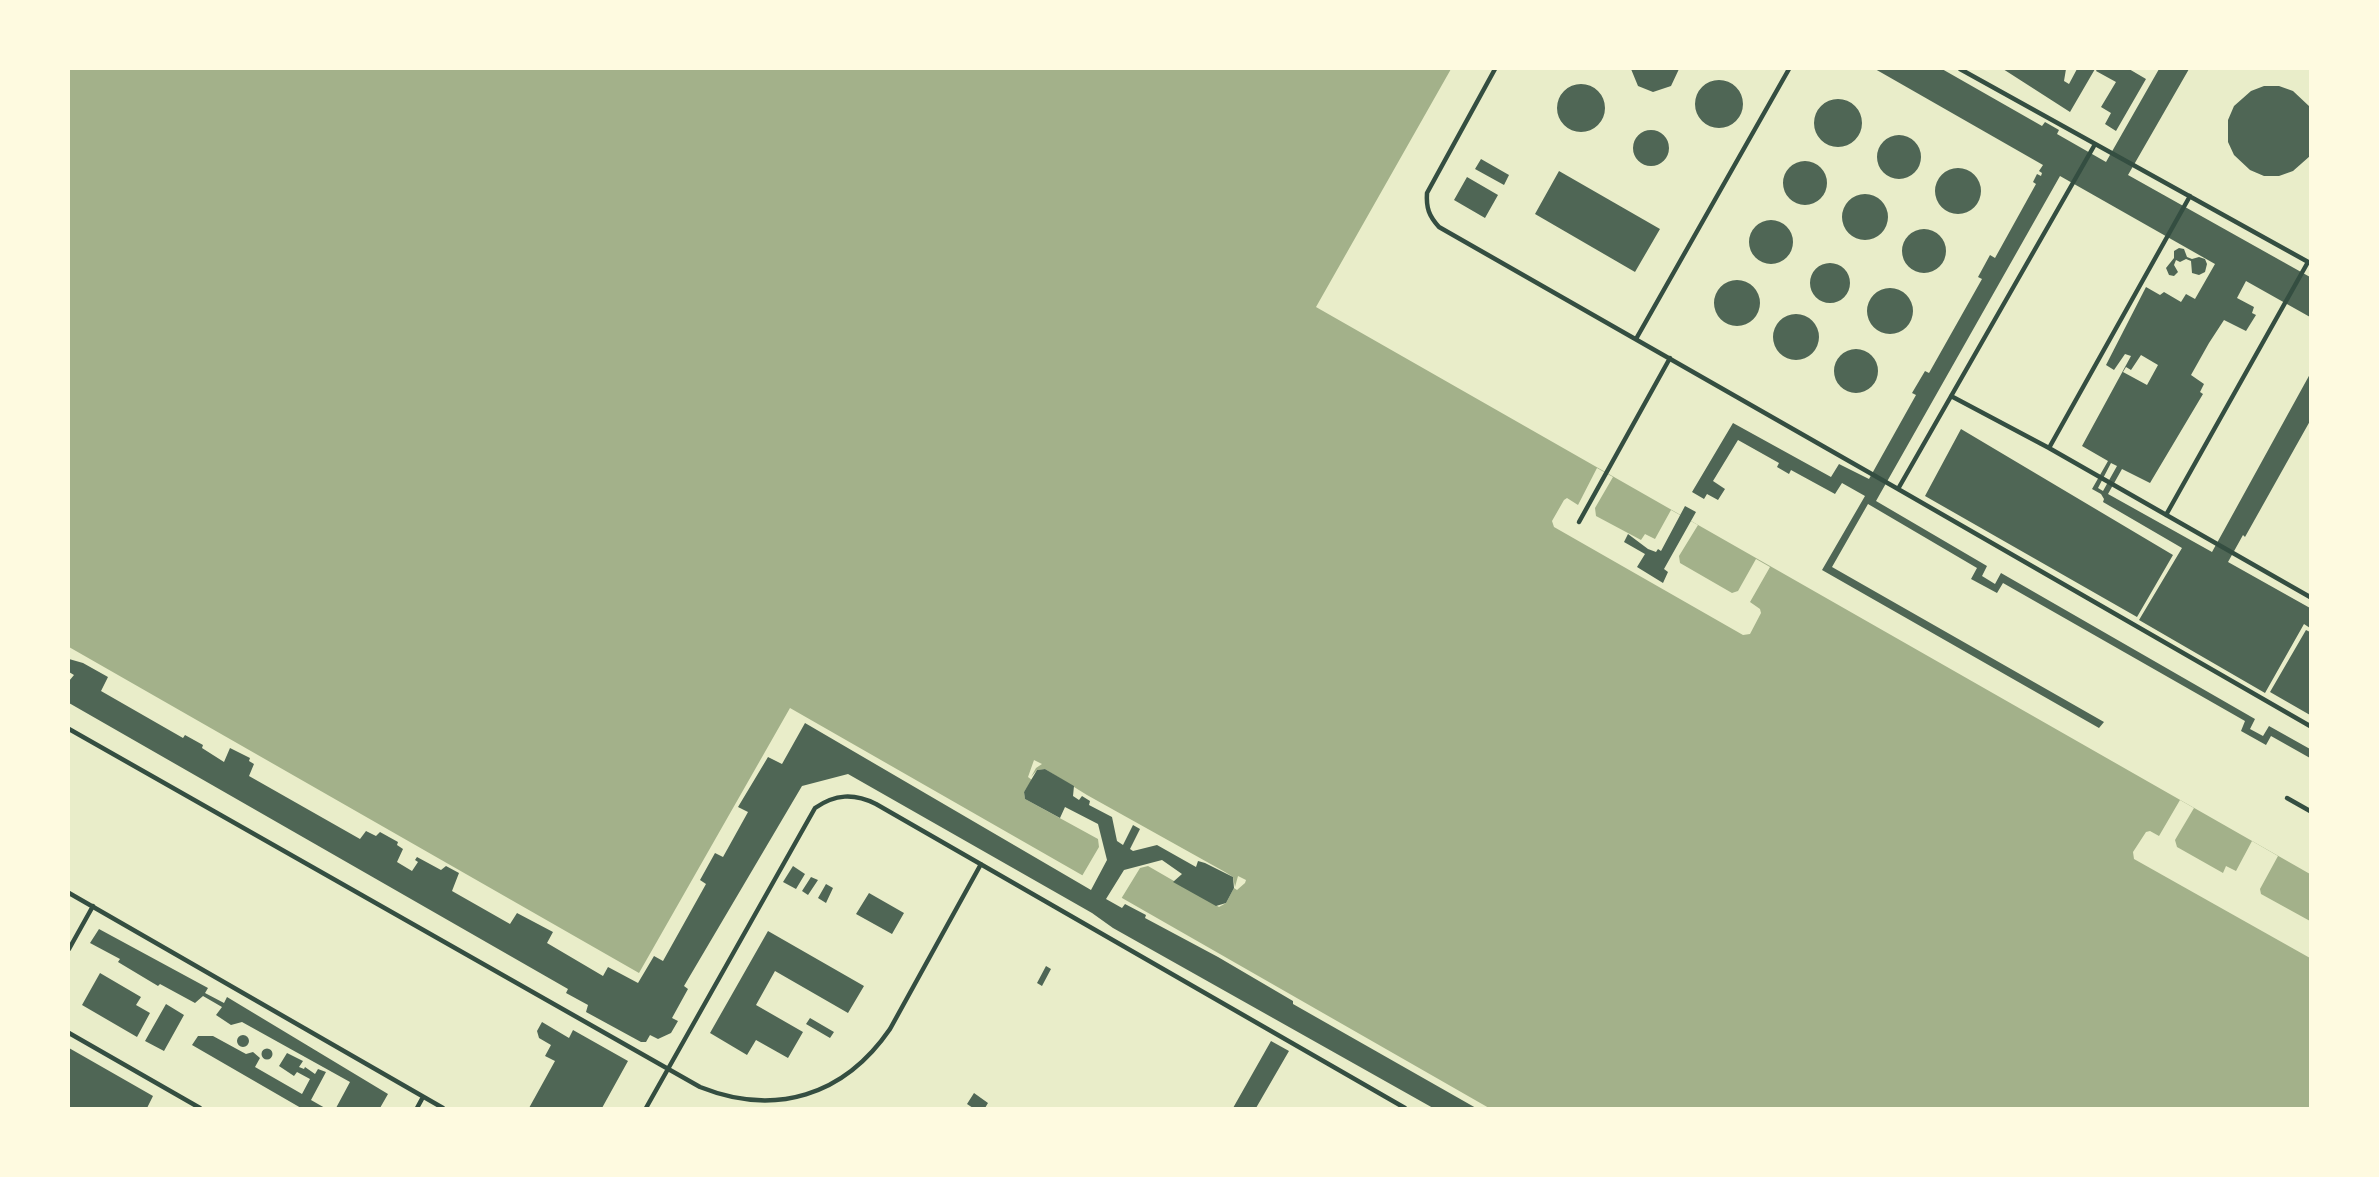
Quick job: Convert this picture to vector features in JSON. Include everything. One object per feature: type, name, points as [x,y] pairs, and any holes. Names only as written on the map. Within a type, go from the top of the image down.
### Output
[{"type":"lane","points":[[1495,69],[1427,193],[1426,204],[1430,217],[1439,227],[2310,726]]},
{"type":"lane","points":[[1636,339],[1789,69]]},
{"type":"lane","points":[[1960,69],[2094,146],[2190,196],[2309,263],[2166,516]]},
{"type":"lane","points":[[1898,489],[2094,146]]},
{"type":"lane","points":[[2049,448],[2190,196]]},
{"type":"lane","points":[[1579,522],[1670,358]]},
{"type":"lane","points":[[1951,396],[2049,448],[2310,597]]},
{"type":"lane","points":[[69,729],[700,1087],[725,1097],[754,1102],[802,1096],[831,1084],[856,1068],[875,1050],[890,1029],[981,864]]},
{"type":"lane","points":[[646,1108],[815,808],[829,798],[846,795],[862,797],[1405,1108]]},
{"type":"lane","points":[[2287,798],[2310,811]]},
{"type":"lane","points":[[69,893],[443,1108]]},
{"type":"lane","points":[[69,949],[93,906]]},
{"type":"lane","points":[[69,1034],[200,1108]]},
{"type":"lane","points":[[417,1108],[423,1097]]},
{"type":"shaded area","points":[[69,69],[1451,69],[1316,307],[2310,874],[2310,1108],[1489,1108],[790,708],[639,973],[69,647]]},
{"type":"pier","points":[[1597,468],[1613,477],[1595,508],[1596,516],[1641,540],[1645,534],[1655,539],[1671,510],[1698,525],[1679,556],[1680,563],[1732,593],[1738,591],[1756,559],[1770,567],[1750,602],[1760,609],[1761,613],[1750,634],[1743,635],[1554,527],[1552,521],[1564,500],[1567,498],[1578,505]]},
{"type":"pier","points":[[1034,760],[1042,764],[1036,768],[1031,777],[1037,770],[1045,769],[1225,872],[1233,877],[1235,887],[1238,876],[1246,880],[1245,883],[1237,890],[1234,888],[1226,903],[1219,907],[1148,866],[1140,868],[1121,899],[1082,876],[1099,847],[1098,839],[1025,799],[1024,792],[1032,780],[1028,777]]},
{"type":"pier","points":[[2180,800],[2194,808],[2175,840],[2177,847],[2223,873],[2226,866],[2236,871],[2252,841],[2278,856],[2260,889],[2261,894],[2310,921],[2310,958],[2134,859],[2133,852],[2146,832],[2150,831],[2159,836]]},
{"type":"building","points":[[1631,69],[1679,69],[1671,86],[1653,92],[1638,86]]},
{"type":"building","points":[[1875,69],[1942,69],[2042,126],[2045,122],[2059,130],[2057,134],[2106,162],[2159,69],[2189,69],[2128,175],[2310,277],[2310,317],[2246,281],[2237,298],[2254,307],[2252,313],[2256,315],[2246,331],[2224,320],[2209,343],[2191,375],[2204,384],[2200,392],[2203,394],[2150,483],[2122,469],[2108,494],[2212,552],[2310,374],[2310,421],[2245,537],[2243,535],[2228,562],[2310,608],[2310,628],[2304,624],[2265,693],[2139,620],[2182,548],[2103,502],[2101,494],[2092,489],[2108,461],[2082,446],[2131,356],[2125,354],[2114,370],[2106,365],[2146,287],[2160,295],[2164,292],[2181,302],[2186,294],[2195,299],[2215,264],[2060,176],[1876,501],[1987,566],[1982,576],[1995,584],[2001,573],[2255,719],[2250,729],[2263,736],[2269,726],[2310,749],[2310,758],[2271,736],[2266,745],[2241,731],[2245,721],[2003,583],[1997,593],[1971,579],[1977,568],[1868,504],[1832,567],[2104,722],[2099,728],[1822,570],[1865,496],[1842,483],[1835,494],[1791,470],[1789,474],[1777,467],[1779,463],[1738,440],[1713,481],[1725,489],[1718,500],[1707,494],[1704,499],[1692,492],[1733,423],[1831,477],[1839,464],[1869,479],[1916,395],[1912,393],[1925,371],[1929,373],[1982,279],[1978,277],[1990,255],[1995,258],[2036,184],[2033,182],[2037,174],[2041,176],[2042,173],[2039,171],[2043,165]],"holes":[[[2141,355],[2158,365],[2147,385],[2123,372],[2126,367],[2131,370]],[[2111,463],[2117,466],[2103,491],[2098,488]]]},
{"type":"building","points":[[2003,69],[2066,69],[2064,81],[2069,84],[2077,69],[2095,69],[2070,112]]},
{"type":"building","points":[[2097,69],[2129,69],[2146,79],[2116,131],[2105,124],[2111,113],[2101,107],[2116,82],[2096,71]]},
{"type":"building","points":[[1719,80],[1736,87],[1743,104],[1736,121],[1719,128],[1702,121],[1695,104],[1702,87]]},
{"type":"building","points":[[1581,84],[1598,91],[1605,108],[1598,125],[1581,132],[1564,125],[1557,108],[1564,91]]},
{"type":"building","points":[[2264,86],[2279,86],[2293,91],[2310,107],[2310,156],[2293,171],[2279,176],[2264,176],[2250,170],[2234,155],[2228,142],[2228,120],[2234,106],[2251,91]]},
{"type":"building","points":[[1838,99],[1855,106],[1862,123],[1855,140],[1838,147],[1821,140],[1814,123],[1821,106]]},
{"type":"building","points":[[1651,130],[1664,135],[1669,148],[1664,161],[1651,166],[1638,161],[1633,148],[1638,135]]},
{"type":"building","points":[[1899,135],[1908,136],[1915,141],[1920,148],[1920,166],[1915,173],[1908,178],[1899,179],[1890,178],[1883,173],[1878,166],[1877,157],[1878,148],[1883,141],[1890,136]]},
{"type":"building","points":[[1481,159],[1509,175],[1504,185],[1475,169]]},
{"type":"building","points":[[1805,161],[1814,162],[1821,167],[1826,174],[1826,192],[1821,199],[1814,204],[1805,205],[1796,204],[1789,199],[1784,192],[1783,183],[1784,174],[1789,167],[1796,162]]},
{"type":"building","points":[[1958,168],[1974,175],[1981,191],[1974,207],[1958,214],[1942,207],[1935,191],[1942,175]]},
{"type":"building","points":[[1559,171],[1660,229],[1635,272],[1535,214]]},
{"type":"building","points":[[1467,177],[1498,195],[1485,218],[1454,200]]},
{"type":"building","points":[[1865,194],[1881,201],[1888,217],[1881,233],[1865,240],[1849,233],[1842,217],[1849,201]]},
{"type":"building","points":[[1771,220],[1780,221],[1787,226],[1792,233],[1792,251],[1787,258],[1780,263],[1771,264],[1762,263],[1755,258],[1750,251],[1749,242],[1750,233],[1755,226],[1762,221]]},
{"type":"building","points":[[1924,229],[1933,230],[1940,235],[1945,242],[1945,260],[1940,267],[1933,272],[1924,273],[1915,272],[1908,267],[1903,260],[1902,251],[1903,242],[1908,235],[1915,230]]},
{"type":"building","points":[[2179,248],[2184,249],[2187,257],[2205,259],[2207,264],[2205,272],[2199,275],[2192,273],[2191,261],[2186,259],[2180,262],[2176,260],[2174,265],[2178,272],[2174,276],[2169,275],[2166,268],[2174,258],[2174,251]]},
{"type":"building","points":[[1830,263],[1844,269],[1850,283],[1844,297],[1830,303],[1816,297],[1810,283],[1816,269]]},
{"type":"building","points":[[1737,280],[1753,287],[1760,303],[1753,319],[1737,326],[1721,319],[1714,303],[1721,287]]},
{"type":"building","points":[[1890,288],[1906,295],[1913,311],[1906,327],[1890,334],[1874,327],[1867,311],[1874,295]]},
{"type":"building","points":[[1796,314],[1812,321],[1819,337],[1812,353],[1796,360],[1780,353],[1773,337],[1780,321]]},
{"type":"building","points":[[1856,349],[1865,350],[1872,355],[1877,362],[1877,380],[1872,387],[1865,392],[1856,393],[1847,392],[1840,387],[1835,380],[1834,371],[1835,362],[1840,355],[1847,350]]},
{"type":"building","points":[[1961,429],[2173,555],[2137,617],[1925,496]]},
{"type":"building","points":[[1685,506],[1696,512],[1664,569],[1668,572],[1663,583],[1637,567],[1645,554],[1624,542],[1628,534],[1648,549],[1661,551]]},
{"type":"building","points":[[2306,630],[2310,632],[2310,715],[2270,692]]},
{"type":"building","points":[[69,659],[83,663],[108,677],[101,691],[183,738],[185,735],[203,745],[202,748],[224,762],[230,748],[250,758],[249,761],[254,764],[249,776],[360,839],[366,831],[376,836],[380,832],[398,842],[397,845],[403,849],[397,862],[412,871],[418,862],[415,860],[417,857],[441,870],[446,866],[459,873],[452,891],[510,924],[517,913],[553,932],[547,943],[603,976],[608,967],[638,983],[654,956],[663,961],[706,884],[700,880],[715,853],[723,857],[748,812],[738,807],[768,757],[782,764],[805,723],[1091,890],[1107,860],[1098,824],[1065,807],[1060,818],[1025,799],[1024,792],[1037,770],[1045,769],[1074,786],[1073,796],[1079,800],[1082,796],[1090,801],[1089,805],[1112,817],[1117,841],[1123,845],[1133,825],[1140,829],[1130,849],[1133,851],[1157,845],[1196,867],[1198,861],[1233,877],[1234,888],[1226,903],[1216,906],[1173,882],[1182,874],[1162,860],[1124,870],[1106,899],[1122,908],[1125,904],[1146,915],[1145,918],[1218,957],[1293,1001],[1293,1004],[1476,1108],[1433,1108],[1113,928],[1092,913],[848,774],[802,786],[684,986],[688,989],[672,1018],[678,1021],[671,1033],[658,1039],[650,1035],[646,1042],[641,1042],[586,1012],[588,1005],[566,993],[568,989],[69,703],[69,681],[74,675],[69,672]]},
{"type":"building","points":[[793,866],[805,874],[796,889],[783,882]]},
{"type":"building","points":[[811,877],[818,880],[808,895],[802,891]]},
{"type":"building","points":[[826,884],[833,888],[826,903],[818,898]]},
{"type":"building","points":[[869,893],[904,913],[892,934],[856,914]]},
{"type":"building","points":[[99,929],[208,988],[205,993],[224,1003],[227,997],[388,1094],[380,1108],[336,1108],[350,1082],[242,1022],[231,1025],[216,1015],[222,1007],[203,996],[195,1003],[160,984],[158,986],[118,962],[120,959],[90,943]]},
{"type":"building","points":[[768,931],[864,986],[848,1013],[775,971],[756,1005],[803,1032],[788,1058],[756,1040],[747,1055],[710,1033]]},
{"type":"building","points":[[1046,966],[1051,969],[1042,986],[1037,983]]},
{"type":"building","points":[[100,973],[141,997],[136,1005],[150,1013],[137,1037],[82,1005]]},
{"type":"building","points":[[166,1004],[184,1015],[164,1051],[145,1041]]},
{"type":"building","points":[[810,1018],[834,1032],[830,1038],[806,1024]]},
{"type":"building","points":[[542,1022],[569,1038],[573,1030],[628,1061],[602,1108],[529,1108],[555,1061],[545,1056],[551,1045],[539,1038],[537,1031]]},
{"type":"building","points":[[243,1035],[249,1041],[243,1047],[237,1041]]},
{"type":"building","points":[[198,1036],[213,1036],[246,1054],[253,1052],[260,1058],[255,1067],[302,1094],[310,1079],[297,1072],[294,1076],[279,1066],[287,1053],[303,1061],[299,1067],[304,1069],[305,1067],[315,1074],[318,1069],[326,1072],[311,1100],[325,1108],[301,1108],[192,1045]]},
{"type":"building","points":[[1271,1041],[1289,1051],[1256,1108],[1233,1108]]},
{"type":"building","points":[[69,1048],[153,1096],[147,1108],[69,1108]]},
{"type":"building","points":[[267,1048],[273,1054],[267,1060],[261,1054]]},
{"type":"building","points":[[974,1093],[988,1103],[985,1108],[973,1108],[967,1104]]}]
